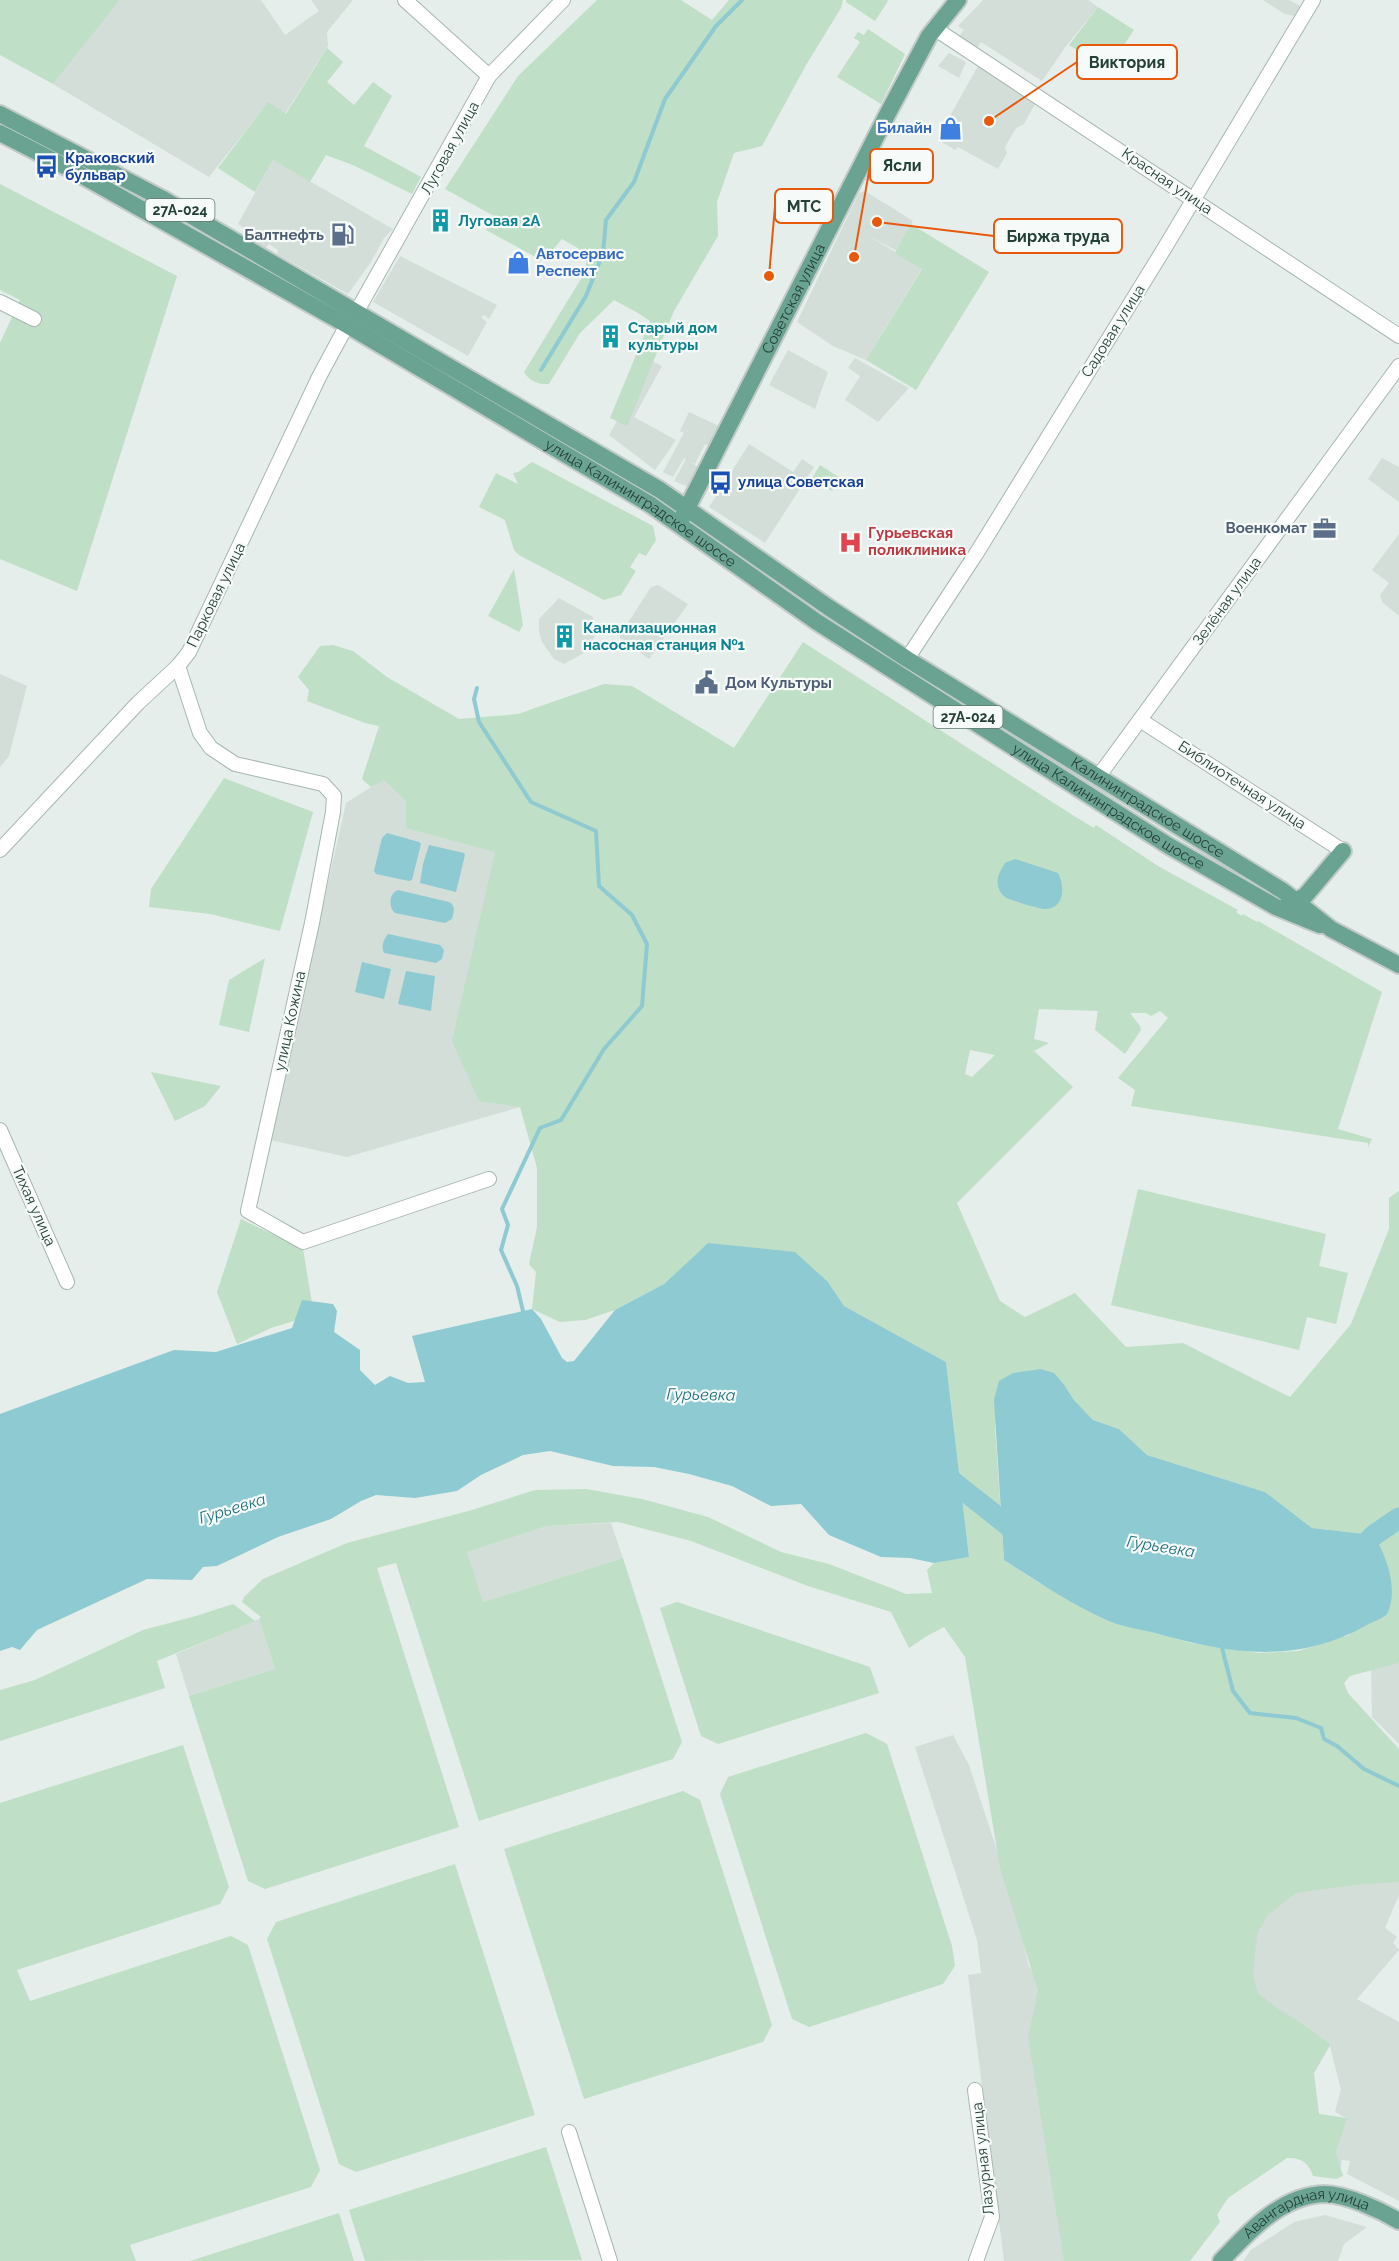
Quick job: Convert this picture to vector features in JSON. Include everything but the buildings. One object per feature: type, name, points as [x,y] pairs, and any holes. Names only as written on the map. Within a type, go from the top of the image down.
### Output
[{"type":"main road","name":"Советская улица","points":[[679,524],[888,113],[934,28],[958,0]]},
{"type":"main road","name":"улица Калининградское шоссе","points":[[0,114],[160,198],[651,505],[817,622],[1169,846],[1263,900],[1321,924]]},
{"type":"main road","name":"улица Калининградское шоссе","points":[[0,133],[352,318],[660,490],[688,509]]},
{"type":"main road","name":"Калининградское шоссе","points":[[688,509],[907,659],[1302,901]]},
{"type":"main road","points":[[1321,924],[1302,901],[1343,851]]},
{"type":"main road","points":[[1317,884],[1316,895],[1321,924]]},
{"type":"main road","name":"улица Калининградское шоссе","points":[[1263,900],[1288,904],[1302,901]]},
{"type":"main road","name":"27А-024","points":[[1321,924],[1399,965]]},
{"type":"main road","name":"Авангардная улица","points":[[1221,2261],[1239,2241],[1286,2203],[1324,2194],[1382,2212],[1399,2221]]},
{"type":"street","points":[[405,0],[489,76]]},
{"type":"street","name":"Луговая улица","points":[[352,318],[489,76],[563,0]]},
{"type":"street","name":"Садовая улица","points":[[907,659],[976,554],[1313,0]]},
{"type":"street","name":"Красная улица","points":[[934,28],[1399,336]]},
{"type":"street","points":[[0,302],[34,319]]},
{"type":"street","name":"Парковая улица","points":[[0,850],[189,652],[318,377],[352,318]]},
{"type":"street","name":"Зелёная улица","points":[[1098,777],[1399,366]]},
{"type":"street","name":"улица Кожина","points":[[178,666],[200,733],[211,748],[234,764],[323,784],[334,796],[312,923],[248,1211],[303,1242],[489,1179]]},
{"type":"street","name":"Библиотечная улица","points":[[1140,720],[1343,851]]},
{"type":"street","name":"Тихая улица","points":[[0,1130],[68,1282]]},
{"type":"street","name":"Лазурная улица","points":[[975,2090],[992,2217],[976,2261]]},
{"type":"street","points":[[569,2132],[610,2261]]},
{"type":"shaded area","points":[[120,0],[261,0],[285,35],[319,11],[311,0],[353,0],[327,32],[328,46],[285,114],[268,103],[209,177],[53,84]]},
{"type":"shaded area","points":[[983,0],[1088,0],[1098,7],[1066,46],[1042,81],[981,42],[976,49],[959,37],[964,30],[958,26]]},
{"type":"shaded area","points":[[1263,0],[1289,0],[1300,6],[1294,16],[1285,14]]},
{"type":"shaded area","points":[[949,53],[966,62],[959,78],[938,66]]},
{"type":"shaded area","points":[[978,66],[1036,102],[1024,124],[1016,128],[1005,147],[1007,153],[998,169],[958,147],[955,150],[937,139]]},
{"type":"shaded area","points":[[273,160],[393,229],[384,238],[371,262],[348,294],[277,254],[278,250],[269,244],[266,248],[248,238],[250,233],[238,224]]},
{"type":"shaded area","points":[[865,191],[913,221],[897,251],[867,235],[922,268],[866,360],[833,346],[797,322],[859,193]]},
{"type":"shaded area","points":[[400,256],[497,305],[489,319],[484,315],[481,317],[487,322],[468,356],[373,302]]},
{"type":"shaded area","points":[[788,350],[828,372],[815,409],[769,385]]},
{"type":"shaded area","points":[[855,358],[909,388],[878,422],[845,400],[860,376],[848,368]]},
{"type":"shaded area","points":[[652,361],[662,366],[634,417],[676,440],[655,470],[609,435]]},
{"type":"shaded area","points":[[689,412],[719,426],[709,446],[705,444],[695,464],[690,461],[698,467],[688,487],[674,481],[686,459],[684,458],[673,477],[663,472],[684,433],[680,431]]},
{"type":"shaded area","points":[[749,444],[793,472],[802,459],[814,467],[765,543],[709,507]]},
{"type":"shaded area","points":[[1382,458],[1399,467],[1399,502],[1368,479]]},
{"type":"shaded area","points":[[1399,534],[1399,616],[1382,602],[1380,595],[1389,583],[1372,570]]},
{"type":"shaded area","points":[[658,585],[688,604],[649,659],[619,637],[651,587]]},
{"type":"shaded area","points":[[559,598],[593,617],[596,634],[584,653],[564,664],[554,659],[542,642],[539,631],[539,619]]},
{"type":"shaded area","points":[[0,674],[27,686],[9,756],[0,767]]},
{"type":"shaded area","points":[[459,732],[493,736],[520,1107],[347,1157],[270,1140],[346,803]]},
{"type":"shaded area","points":[[611,1523],[623,1558],[483,1602],[466,1552],[547,1526]]},
{"type":"shaded area","points":[[259,1619],[275,1669],[189,1696],[176,1654]]},
{"type":"shaded area","points":[[1399,1661],[1399,1744],[1372,1717],[1371,1667]]},
{"type":"shaded area","points":[[953,1735],[969,1765],[1011,1893],[1029,1967],[1071,2002],[1105,2261],[1004,2261],[968,1975],[981,1973],[977,1940],[915,1747]]},
{"type":"shaded area","points":[[1325,1805],[1399,1843],[1399,1895],[1385,1928],[1397,1937],[1393,1943],[1399,1950],[1357,1999],[1399,2022],[1399,2201],[1347,2174],[1350,2161],[1342,2160],[1340,2170],[1336,2153],[1346,2118],[1335,2112],[1341,2090],[1330,2046],[1314,2073],[1184,2013]]},
{"type":"shaded area","points":[[1325,2215],[1367,2227],[1344,2244],[1338,2261],[1243,2261],[1251,2250],[1294,2222]]},
{"type":"green space","points":[[0,0],[120,0],[53,84],[0,55]]},
{"type":"green space","points":[[597,0],[681,0],[712,20],[729,0],[843,0],[841,8],[806,65],[762,146],[734,153],[717,202],[718,236],[674,311],[627,426],[610,418],[650,321],[614,300],[580,333],[549,384],[531,380],[524,372],[584,274],[588,254],[562,239],[543,261],[486,230],[494,216],[445,189],[518,76]]},
{"type":"green space","points":[[846,0],[887,0],[888,1],[875,21]]},
{"type":"green space","points":[[1098,7],[1134,30],[1107,70],[1069,45]]},
{"type":"green space","points":[[868,29],[905,54],[881,104],[837,77],[860,42],[854,38],[858,32],[864,35]]},
{"type":"green space","points":[[327,48],[343,62],[327,82],[354,105],[373,82],[392,96],[364,146],[421,177],[412,194],[353,165],[326,155],[310,182],[273,160],[255,192],[218,168],[268,102],[286,114]]},
{"type":"green space","points":[[0,184],[177,276],[77,591],[0,559],[0,343],[20,300],[0,290]]},
{"type":"green space","points":[[911,224],[989,272],[916,390],[866,360],[922,269],[895,253]]},
{"type":"green space","points":[[532,462],[653,526],[656,540],[646,556],[639,553],[630,567],[636,571],[621,595],[604,600],[519,555],[514,550],[505,520],[479,507],[496,473],[518,484],[513,473]]},
{"type":"green space","points":[[820,465],[840,478],[832,491],[811,480]]},
{"type":"green space","points":[[514,569],[523,625],[519,632],[488,616]]},
{"type":"green space","points":[[803,642],[1094,828],[1096,825],[1158,866],[1238,910],[1236,912],[1242,916],[1243,914],[1258,921],[1382,992],[1338,1129],[1372,1139],[1368,1147],[1368,1143],[1131,1106],[1135,1090],[1118,1078],[1168,1018],[1160,1011],[1151,1016],[1146,1013],[1130,1013],[1141,1030],[1125,1054],[1095,1030],[1098,1011],[1039,1009],[1034,1039],[1049,1043],[1034,1051],[1073,1087],[957,1203],[1000,1301],[1025,1317],[1075,1293],[1126,1347],[1183,1343],[1290,1397],[1351,1324],[1389,1229],[1389,1198],[1399,1191],[1399,1663],[1350,1676],[1344,1683],[1348,1693],[1399,1749],[1399,1882],[1353,1885],[1296,1893],[1267,1916],[1257,1934],[1253,1975],[1258,1993],[1330,2044],[1314,2073],[1319,2114],[1347,2118],[1336,2153],[1343,2176],[1336,2179],[1313,2176],[1304,2162],[1287,2158],[1228,2198],[1217,2215],[1220,2222],[1190,2261],[1064,2261],[1028,2037],[1038,1991],[1000,1868],[965,1657],[944,1627],[909,1648],[891,1612],[808,1586],[691,1541],[618,1522],[547,1526],[467,1552],[483,1602],[623,1558],[682,1742],[673,1759],[479,1821],[396,1563],[377,1568],[459,1827],[265,1889],[248,1881],[189,1696],[275,1669],[259,1619],[261,1617],[242,1602],[244,1597],[263,1579],[347,1543],[472,1510],[535,1490],[586,1489],[642,1499],[708,1517],[781,1552],[829,1564],[906,1594],[932,1593],[927,1570],[934,1563],[969,1557],[946,1362],[844,1306],[828,1282],[708,1243],[664,1284],[615,1310],[585,1320],[560,1322],[532,1309],[536,1272],[529,1264],[537,1227],[537,1168],[520,1107],[479,1101],[452,1041],[495,852],[406,828],[406,801],[384,780],[371,787],[362,779],[379,726],[307,701],[309,690],[298,677],[320,646],[333,645],[353,651],[387,677],[459,719],[518,714],[604,684],[632,686],[734,748]],"holes":[[[970,1050],[995,1055],[972,1077],[965,1074]],[[1040,1369],[1065,1386],[1074,1400],[1093,1420],[1119,1429],[1147,1455],[1265,1492],[1312,1528],[1374,1535],[1349,1635],[1298,1651],[1259,1653],[1191,1643],[1104,1619],[1039,1583],[1004,1560],[995,1427],[1000,1381],[1013,1373]]]},
{"type":"green space","points":[[224,778],[313,812],[280,931],[210,914],[149,907],[151,889]]},
{"type":"green space","points":[[265,958],[249,1032],[219,1025],[229,980]]},
{"type":"green space","points":[[151,1072],[221,1086],[205,1106],[175,1121]]},
{"type":"green space","points":[[1138,1189],[1326,1234],[1319,1266],[1348,1273],[1336,1324],[1307,1317],[1299,1350],[1111,1305]]},
{"type":"green space","points":[[241,1219],[303,1249],[314,1315],[271,1328],[237,1344],[217,1292]]},
{"type":"green space","points":[[677,1602],[870,1667],[879,1693],[718,1744],[701,1736],[660,1608]]},
{"type":"green space","points":[[233,1604],[255,1621],[157,1661],[165,1688],[0,1741],[0,1690],[35,1680],[143,1630]]},
{"type":"green space","points":[[866,1733],[887,1744],[952,1946],[955,1966],[943,1984],[809,2027],[792,2019],[720,1794],[728,1777]]},
{"type":"green space","points":[[183,1745],[229,1887],[220,1904],[17,1970],[30,2001],[231,1936],[248,1945],[320,2170],[311,2187],[130,2245],[136,2261],[0,2261],[0,1803]]},
{"type":"green space","points":[[683,1791],[700,1800],[772,2025],[763,2042],[584,2099],[504,1849]]},
{"type":"green space","points":[[455,1864],[535,2115],[356,2172],[339,2164],[267,1939],[276,1922]]},
{"type":"green space","points":[[546,2147],[582,2260],[365,2261],[349,2210]]},
{"type":"green space","points":[[339,2213],[354,2261],[190,2261]]},
{"type":"water","points":[[387,833],[421,844],[412,880],[376,874],[374,871],[382,838]]},
{"type":"water","points":[[429,845],[464,853],[456,892],[420,883]]},
{"type":"water","points":[[1015,859],[1058,873],[1062,884],[1062,896],[1056,905],[1042,909],[1003,895],[998,887],[998,876],[1005,863]]},
{"type":"water","points":[[398,890],[449,902],[454,907],[452,919],[445,923],[395,913],[390,900]]},
{"type":"water","points":[[388,934],[440,945],[444,950],[442,959],[436,963],[384,953],[383,943]]},
{"type":"water","points":[[362,962],[391,969],[384,999],[355,992]]},
{"type":"water","points":[[406,971],[435,976],[431,1011],[398,1004]]},
{"type":"water","points":[[708,1243],[795,1252],[828,1282],[844,1306],[946,1362],[969,1557],[934,1563],[910,1558],[881,1557],[829,1535],[801,1504],[771,1506],[732,1486],[689,1474],[654,1467],[613,1466],[550,1451],[523,1455],[481,1475],[457,1491],[415,1498],[376,1495],[331,1519],[278,1537],[217,1566],[203,1567],[192,1580],[147,1579],[37,1630],[20,1650],[12,1647],[0,1651],[0,1414],[174,1350],[216,1352],[292,1328],[302,1300],[333,1304],[337,1311],[334,1332],[360,1350],[360,1370],[375,1385],[390,1376],[408,1383],[425,1382],[412,1336],[532,1309],[541,1319],[562,1358],[567,1362],[574,1361],[615,1310],[664,1284]]},
{"type":"water","points":[[1040,1369],[1054,1373],[1074,1400],[1093,1420],[1119,1429],[1147,1455],[1265,1492],[1312,1528],[1374,1535],[1387,1564],[1392,1585],[1387,1614],[1341,1638],[1314,1646],[1288,1651],[1236,1650],[1183,1640],[1108,1621],[1064,1598],[1004,1560],[994,1400],[999,1381],[1013,1373]]},
{"type":"waterway","points":[[541,370],[586,296],[603,253],[606,220],[634,182],[665,99],[716,26],[742,0]]},
{"type":"waterway","points":[[477,688],[474,699],[479,722],[531,802],[596,831],[599,886],[632,915],[647,944],[642,1006],[604,1049],[561,1120],[540,1128],[502,1209],[508,1225],[501,1250],[517,1286],[523,1311]]},
{"type":"waterway","name":"Гурьевка","points":[[938,1470],[1024,1538]]},
{"type":"waterway","name":"Гурьевка","points":[[1354,1556],[1374,1535],[1399,1518]]},
{"type":"waterway","points":[[1221,1644],[1233,1691],[1250,1713],[1296,1718],[1321,1728],[1324,1739],[1337,1746],[1364,1769],[1399,1786]]},
{"type":"place","name":"Виктория","points":[[989,121]]},
{"type":"place","name":"Билайн","points":[[950,128]]},
{"type":"place","name":"Краковский бульвар","points":[[47,167]]},
{"type":"place","name":"Луговая 2А","points":[[440,221]]},
{"type":"place","name":"Биржа труда","points":[[877,222]]},
{"type":"place","name":"Балтнефть","points":[[342,235]]},
{"type":"place","name":"Ясли","points":[[854,257]]},
{"type":"place","name":"Автосервис Респект","points":[[518,263]]},
{"type":"place","name":"МТС","points":[[769,276]]},
{"type":"place","name":"Старый дом культуры","points":[[610,337]]},
{"type":"place","name":"улица Советская","points":[[720,482]]},
{"type":"place","name":"Военкомат","points":[[1325,528]]},
{"type":"place","name":"Гурьевская поликлиника","points":[[850,542]]},
{"type":"place","name":"Канализационная насосная станция №1","points":[[565,637]]},
{"type":"place","name":"Дом Культуры","points":[[707,683]]}]
